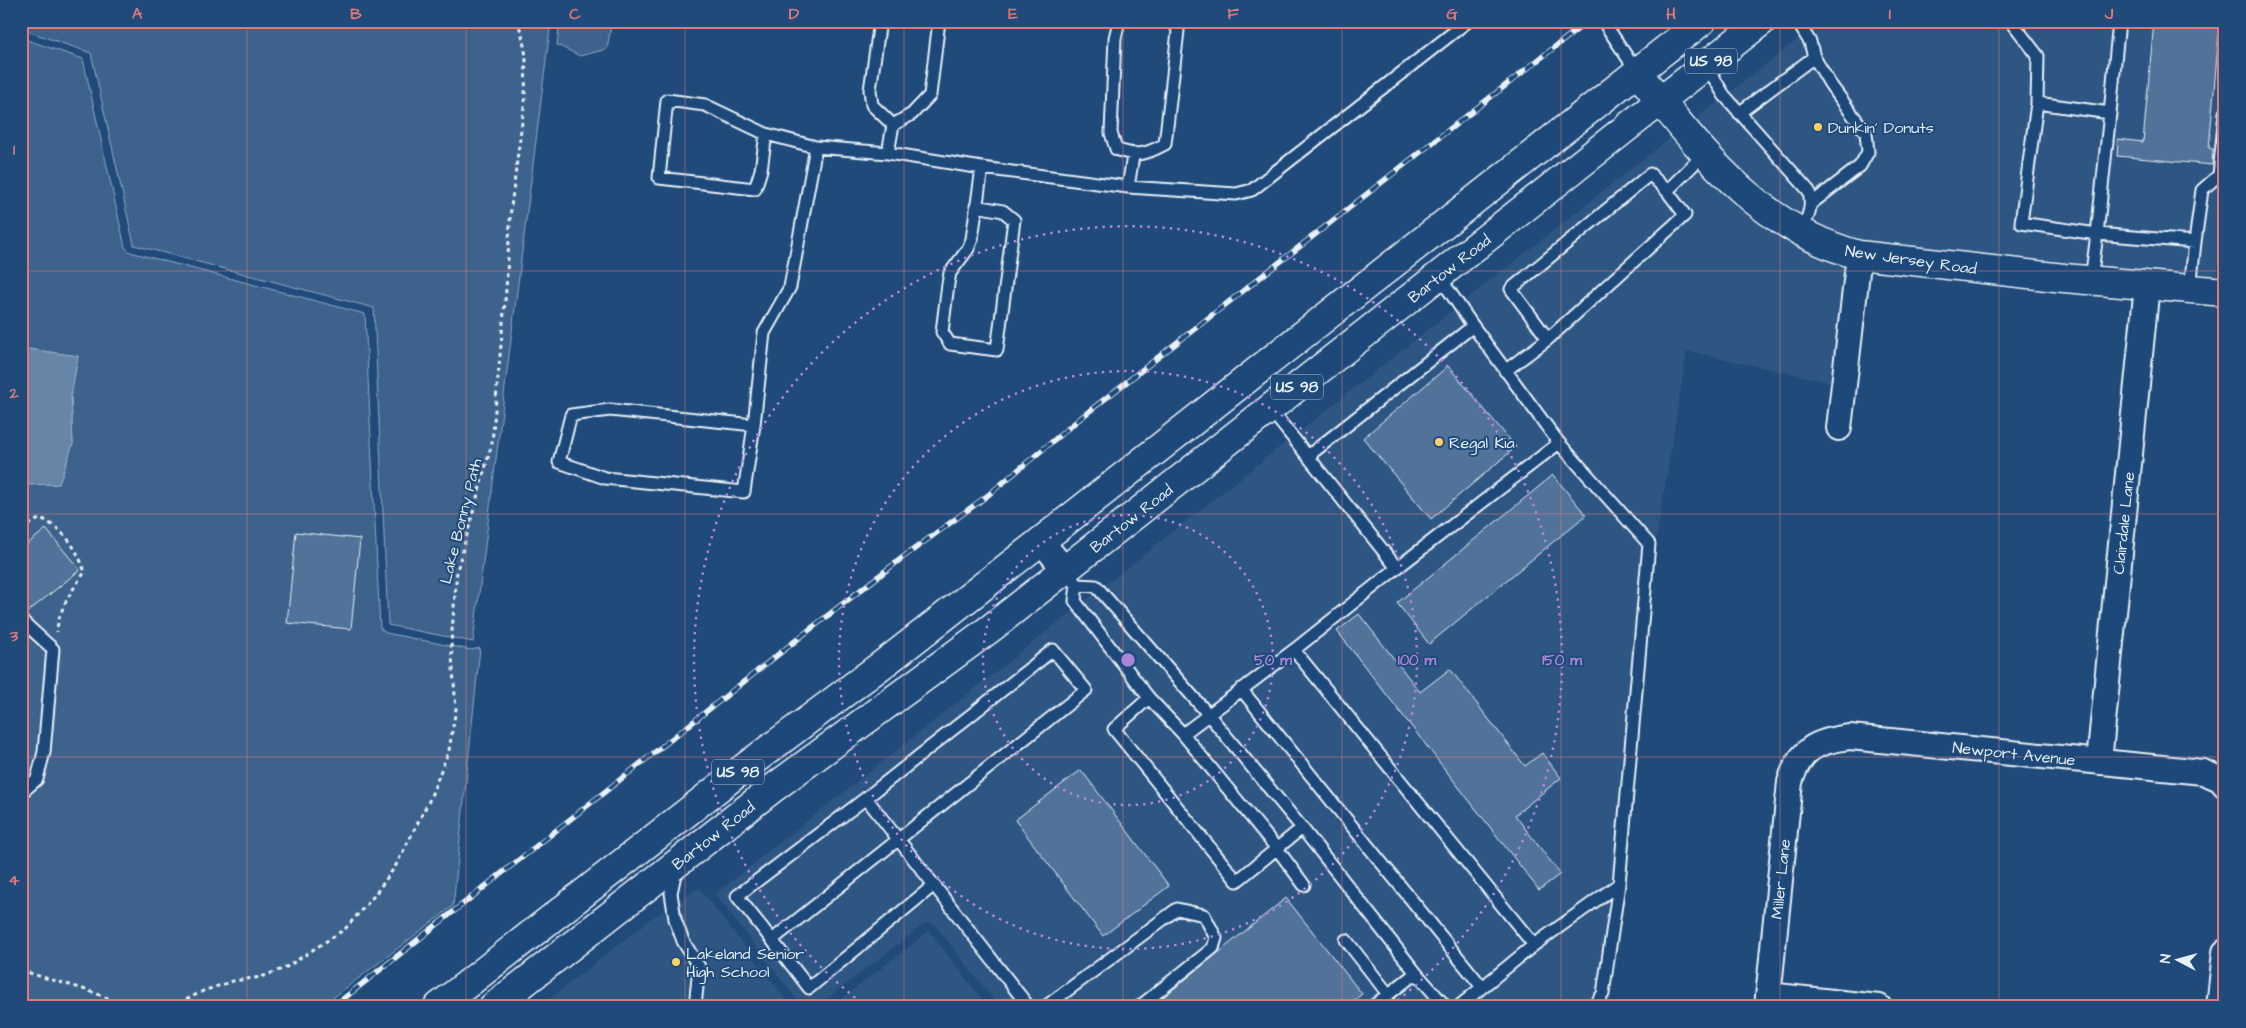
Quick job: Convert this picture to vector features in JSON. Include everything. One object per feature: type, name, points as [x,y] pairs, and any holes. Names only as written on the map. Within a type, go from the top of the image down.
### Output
[{"type":"main road","name":"Bartow Road","points":[[438,1007],[749,764],[903,649],[1042,541],[1702,21]]},
{"type":"main road","name":"Bartow Road","points":[[494,1007],[772,789],[918,684],[1071,578],[1270,409],[1762,21]]},
{"type":"main road","name":"New Jersey Road","points":[[1637,72],[1704,154],[1733,184],[1764,210],[1801,232],[1838,250],[1859,255],[2091,280],[2225,292]]},
{"type":"street","points":[[1839,428],[1859,255]]},
{"type":"street","name":"Clairdale Lane","points":[[2099,762],[2147,284]]},
{"type":"street","points":[[1042,541],[1071,578]]},
{"type":"street","name":"Newport Avenue","points":[[1804,754],[1810,748],[1831,739],[1850,737],[2203,772],[2220,779],[2225,785]]},
{"type":"street","name":"Miller Lane","points":[[1767,1001],[1790,782],[1795,766],[1804,754]]},
{"type":"street","points":[[2220,1007],[2225,952]]},
{"type":"street","points":[[1767,1001],[1879,1007]]},
{"type":"lane","points":[[880,21],[870,90],[872,105],[893,125]]},
{"type":"lane","points":[[888,153],[893,125],[912,114],[930,95],[939,21]]},
{"type":"lane","points":[[1119,21],[1115,38],[1111,133],[1116,149],[1133,156],[1152,152],[1165,144],[1178,31],[1174,21]]},
{"type":"lane","points":[[766,134],[761,170],[755,189],[659,178],[667,100],[705,106],[766,134],[816,147],[888,153],[982,168],[1128,187],[1236,194],[1252,190],[1468,21]]},
{"type":"lane","points":[[1603,21],[1637,72]]},
{"type":"lane","points":[[1797,21],[1810,42],[1814,57],[1830,84],[1866,133],[1869,144],[1865,159],[1860,166],[1812,203]]},
{"type":"lane","points":[[2011,21],[2038,56],[2037,104],[2021,224],[2097,234],[2195,242]]},
{"type":"lane","points":[[2091,280],[2119,21]]},
{"type":"lane","points":[[1739,113],[1814,57]]},
{"type":"lane","points":[[1706,65],[1724,95],[1810,191],[1812,203],[1810,213],[1801,232]]},
{"type":"lane","points":[[2037,104],[2110,113]]},
{"type":"lane","points":[[2190,289],[2202,190],[2219,175],[2225,113]]},
{"type":"lane","points":[[754,426],[610,410],[571,415],[559,462],[605,478],[744,492],[754,426],[764,334],[790,287],[816,147]]},
{"type":"lane","points":[[1667,191],[1704,154]]},
{"type":"lane","points":[[1128,187],[1133,156]]},
{"type":"lane","points":[[976,206],[1003,211],[1014,220],[997,350],[950,344],[942,332],[950,273],[968,249],[972,239],[976,206],[982,168]]},
{"type":"lane","points":[[1506,370],[1548,339],[1685,215],[1667,191],[1650,174],[1511,289],[1548,339]]},
{"type":"lane","points":[[1439,276],[1473,326],[1559,442],[1649,544],[1619,884],[1603,994],[1593,1007]]},
{"type":"lane","points":[[1308,456],[1473,326]]},
{"type":"lane","points":[[1270,409],[1397,568]]},
{"type":"lane","points":[[1183,734],[1294,650],[1559,442]]},
{"type":"lane","points":[[1304,885],[1278,850],[1183,734],[1150,698],[1075,602],[1071,578],[1096,586],[1208,714],[1302,828],[1416,973],[1446,1007]]},
{"type":"lane","points":[[21,620],[53,649],[44,752],[37,778],[21,793]]},
{"type":"lane","points":[[772,940],[1086,690],[1053,650],[866,798],[737,896],[809,988],[934,885]]},
{"type":"lane","points":[[1294,650],[1534,945]]},
{"type":"lane","points":[[1241,689],[1482,987]]},
{"type":"lane","points":[[1150,698],[1114,729],[1237,881],[1278,850],[1302,828]]},
{"type":"lane","points":[[866,798],[1029,1007]]},
{"type":"lane","points":[[679,862],[671,893],[675,919],[683,942],[699,967],[695,1007]]},
{"type":"lane","points":[[1458,1007],[1534,945],[1619,884]]},
{"type":"lane","points":[[1045,1007],[1177,909],[1204,915],[1216,938],[1212,948],[1139,1007]]},
{"type":"lane","points":[[1346,940],[1388,994]]},
{"type":"lane","points":[[1372,1007],[1416,973]]},
{"type":"path","name":"Lake Bonny Path","points":[[172,1007],[203,992],[233,981],[261,977],[285,968],[345,928],[373,897],[395,867],[429,801],[449,750],[456,709],[451,643],[457,571],[492,443],[506,290],[510,207],[525,99],[526,56],[521,30],[514,21]]},
{"type":"path","points":[[21,970],[55,982],[86,989],[125,1007]]},
{"type":"shaded area","points":[[21,21],[551,21],[473,642],[388,625],[374,308],[134,245],[91,53],[21,29]]},
{"type":"shaded area","points":[[560,21],[612,21],[607,49],[580,56],[557,45]]},
{"type":"shaded area","points":[[1821,21],[2225,21],[2225,216],[2216,282],[1842,240],[1771,202],[1692,122]]},
{"type":"shaded area","points":[[21,38],[83,59],[125,247],[130,252],[365,314],[380,628],[386,633],[471,650],[480,648],[453,906],[321,1007],[21,1007],[21,485],[59,484],[73,444],[71,396],[78,356],[21,348]]},
{"type":"shaded area","points":[[1675,134],[1847,262],[1834,383],[1687,351],[1642,626],[1610,1007],[999,1007],[935,925],[929,923],[923,925],[816,1007],[803,1007],[715,894]]},
{"type":"shaded area","points":[[21,348],[78,356],[71,396],[73,444],[59,484],[21,485]]},
{"type":"shaded area","name":"Lakeland Senior High School","points":[[699,888],[792,1007],[539,1007],[652,918]]},
{"type":"shaded area","name":"Lakeland Senior High School","points":[[929,931],[988,1007],[831,1007]]},
{"type":"building","points":[[2154,21],[2220,21],[2209,148],[2213,149],[2212,165],[2117,156],[2118,139],[2143,142]]},
{"type":"building","name":"Regal Kia","points":[[1448,366],[1516,447],[1431,519],[1363,438]]},
{"type":"building","points":[[1553,475],[1586,515],[1429,644],[1397,603]]},
{"type":"building","points":[[46,529],[80,570],[25,614],[21,613],[21,549]]},
{"type":"building","points":[[296,532],[360,539],[351,629],[287,623]]},
{"type":"building","points":[[1359,614],[1420,692],[1450,669],[1525,766],[1542,753],[1561,778],[1515,815],[1560,874],[1539,890],[1337,631]]},
{"type":"building","points":[[1081,770],[1169,886],[1103,936],[1015,820]]},
{"type":"building","points":[[1286,898],[1362,994],[1346,1007],[1151,1007]]},
{"type":"railway","points":[[333,1007],[804,634],[902,558],[987,496],[1078,420],[1588,21]]},
{"type":"place","name":"Dunkin' Donuts","points":[[1818,127]]},
{"type":"place","name":"Regal Kia","points":[[1439,442]]},
{"type":"place","name":"Lakeland Senior High School","points":[[676,962]]}]
